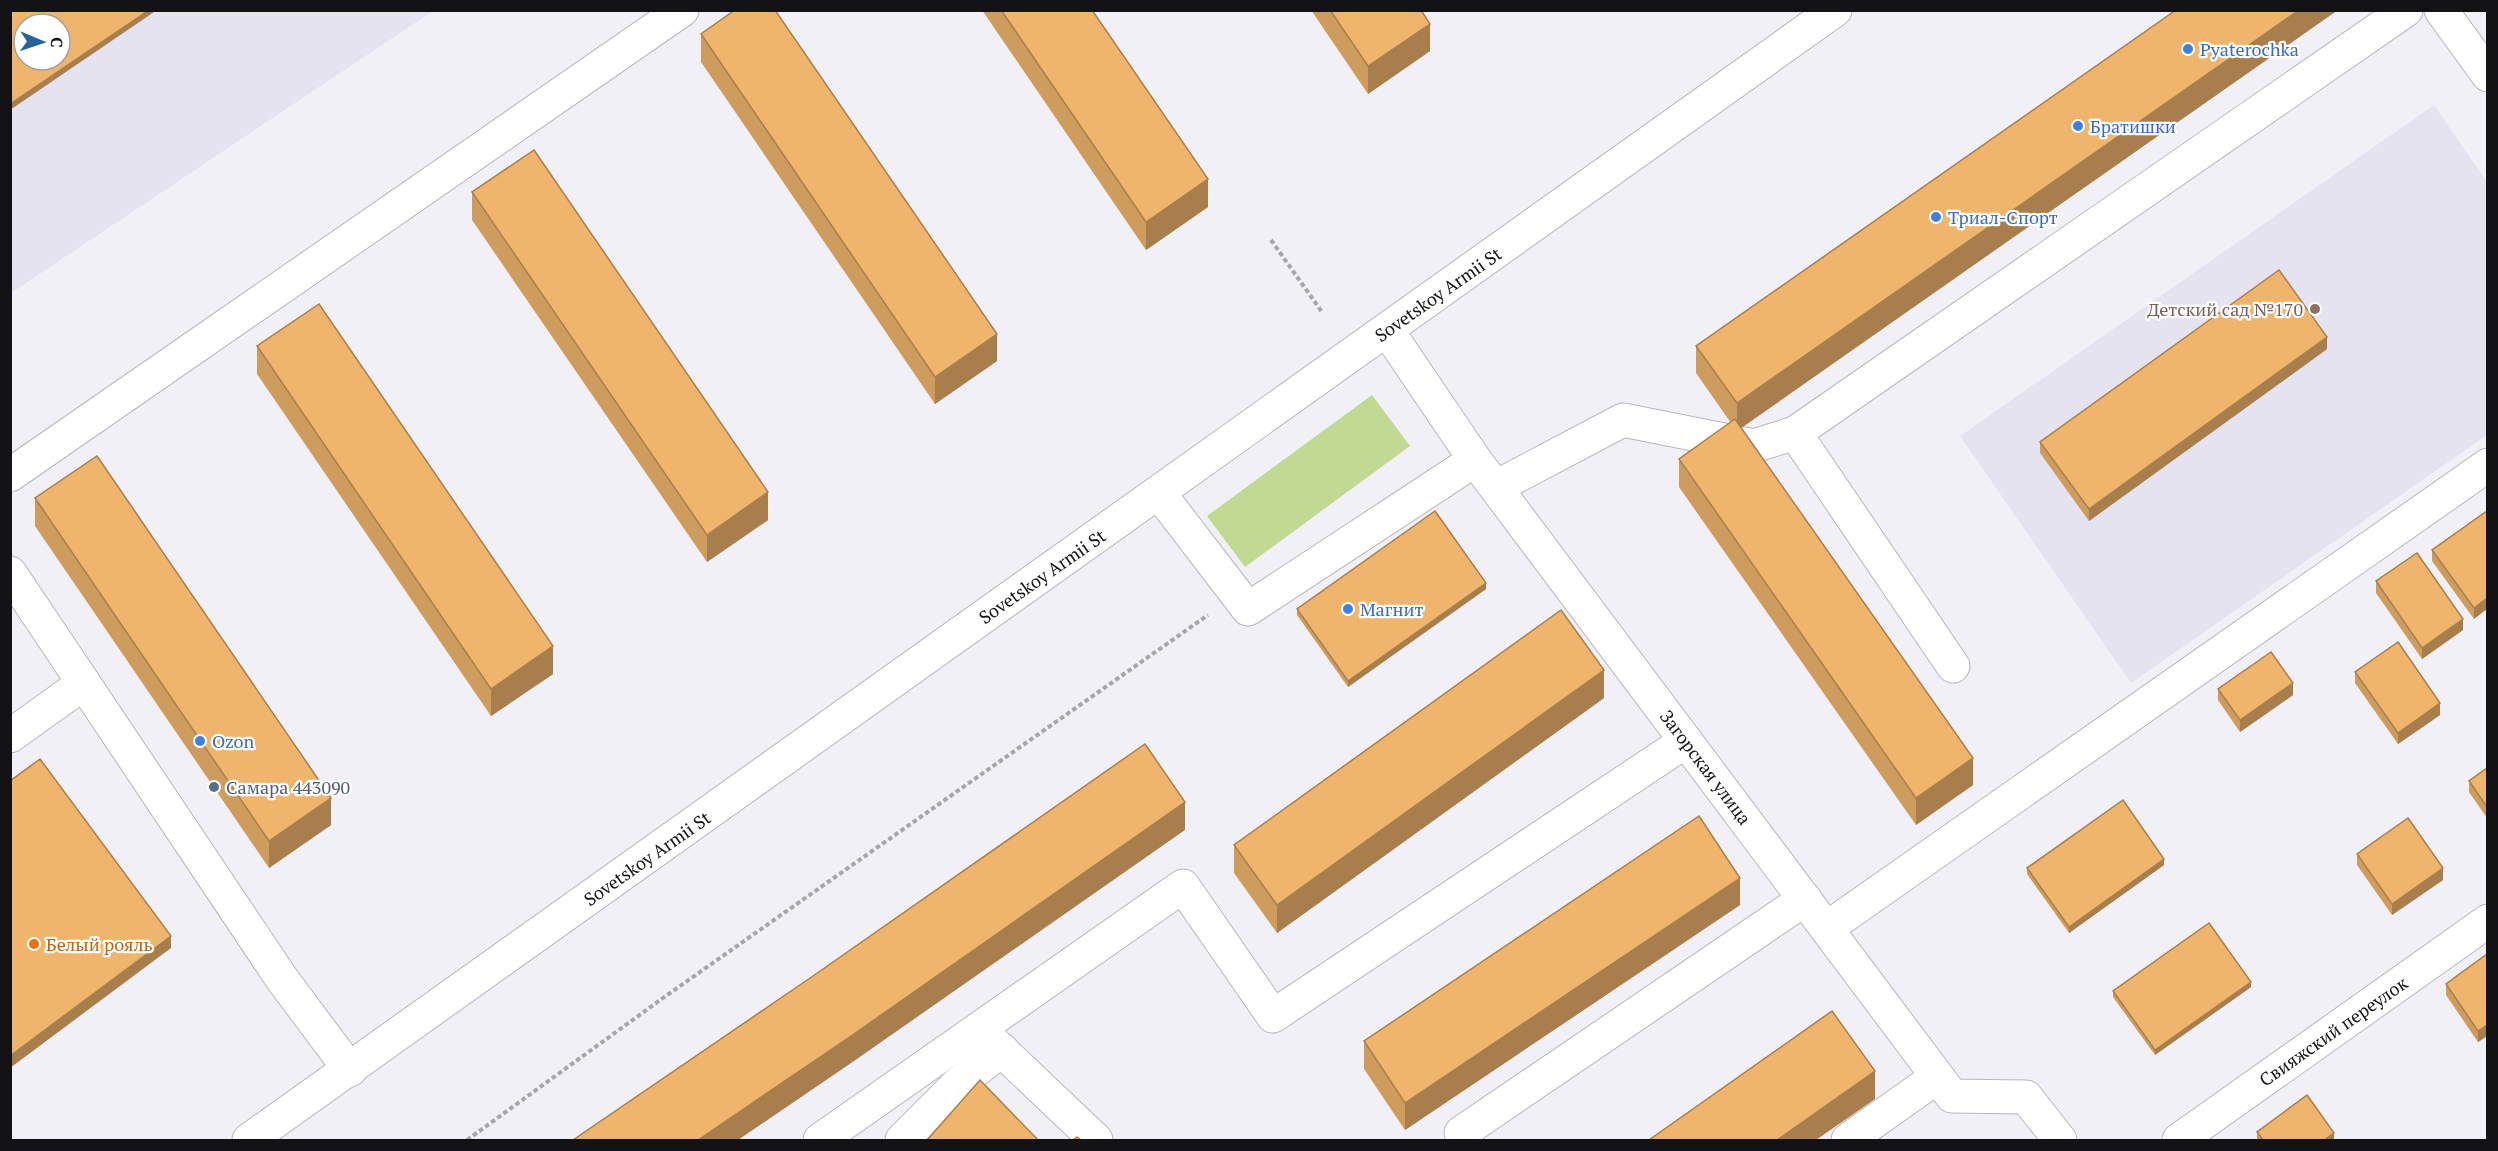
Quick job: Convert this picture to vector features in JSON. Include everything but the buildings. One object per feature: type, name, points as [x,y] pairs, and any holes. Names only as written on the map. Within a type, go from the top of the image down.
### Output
[{"type":"street","points":[[10,475],[682,10]]},
{"type":"street","name":"Sovetskoy Armii St","points":[[249,1140],[1835,10]]},
{"type":"street","points":[[1496,488],[1623,420],[1754,446],[1795,434],[2406,10]]},
{"type":"street","points":[[2441,10],[2487,75]]},
{"type":"street","name":"Загорская улица","points":[[1387,330],[1475,460],[1952,1096],[2026,1098],[2061,1140]]},
{"type":"street","points":[[1795,434],[1953,666]]},
{"type":"street","points":[[1159,493],[1248,609],[1475,460]]},
{"type":"street","points":[[1827,928],[2487,465]]},
{"type":"street","points":[[10,573],[282,979],[350,1070]]},
{"type":"street","points":[[10,736],[84,683]]},
{"type":"street","points":[[820,1140],[990,1040],[1183,886],[1273,1016],[1686,741]]},
{"type":"street","points":[[1461,1133],[1806,899]]},
{"type":"street","name":"Свияжский переулок","points":[[2179,1140],[2487,921]]},
{"type":"street","points":[[902,1140],[958,1084],[990,1040]]},
{"type":"street","points":[[990,1040],[1035,1085],[1096,1140]]},
{"type":"street","points":[[1848,1140],[1937,1077]]},
{"type":"path","points":[[1271,240],[1322,312]]},
{"type":"path","points":[[467,1140],[1237,595]]},
{"type":"shaded area","points":[[11,11],[433,11],[11,293]]},
{"type":"shaded area","name":"Детский сад №170","points":[[2434,105],[2487,182],[2487,435],[2131,683],[1960,436]]},
{"type":"green space","points":[[1372,395],[1410,446],[1245,567],[1207,516]]},
{"type":"place","name":"Pyaterochka","points":[[2188,49]]},
{"type":"place","name":"Братишки","points":[[2078,126]]},
{"type":"place","name":"Триал-Спорт","points":[[1936,217]]},
{"type":"place","name":"Детский сад №170","points":[[2315,309]]},
{"type":"place","name":"Магнит","points":[[1348,609]]},
{"type":"place","name":"Ozon","points":[[200,741]]},
{"type":"place","name":"Самара 443090","points":[[214,787]]},
{"type":"place","name":"Белый рояль","points":[[34,944]]}]
